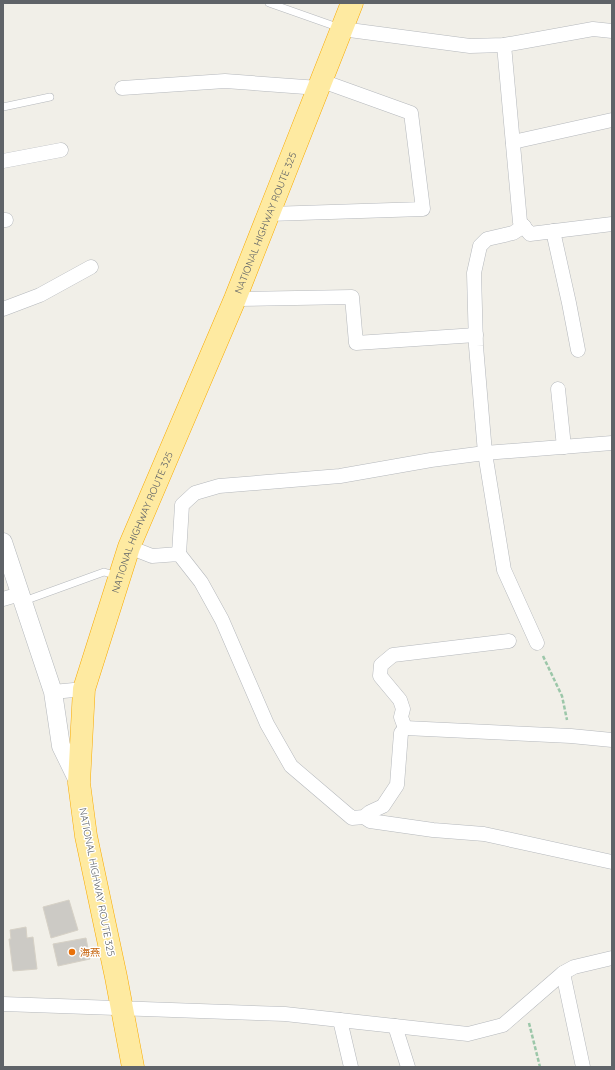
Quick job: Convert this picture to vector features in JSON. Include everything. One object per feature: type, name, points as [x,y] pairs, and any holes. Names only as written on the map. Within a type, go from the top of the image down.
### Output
[{"type":"highway","name":"NATIONAL HIGHWAY ROUTE 325","points":[[133,1067],[120,1007],[116,977],[86,836],[79,783],[84,689],[129,547],[235,299],[352,3]]},
{"type":"street","points":[[342,29],[470,46],[504,45],[593,29],[612,31]]},
{"type":"street","points":[[504,45],[520,222],[530,234],[612,224]]},
{"type":"street","points":[[122,88],[225,81],[320,85],[411,113],[424,209],[269,214]]},
{"type":"street","points":[[513,142],[612,120]]},
{"type":"street","points":[[3,161],[61,150]]},
{"type":"street","points":[[524,226],[514,233],[487,239],[480,246],[474,273],[476,335],[485,453],[504,570],[537,643]]},
{"type":"street","points":[[553,231],[578,350]]},
{"type":"street","points":[[3,308],[40,295],[91,267]]},
{"type":"street","points":[[235,299],[352,297],[356,343],[476,335]]},
{"type":"street","points":[[558,389],[564,447]]},
{"type":"street","points":[[405,728],[401,733],[397,785],[383,806],[370,812],[364,817],[352,818],[291,766],[267,724],[222,620],[201,582],[179,554],[182,506],[195,493],[219,486],[340,476],[432,460],[485,453],[612,443]]},
{"type":"street","points":[[3,542],[15,598],[53,692],[60,746],[79,783]]},
{"type":"street","points":[[129,547],[152,556],[179,554]]},
{"type":"street","points":[[405,728],[401,717],[402,709],[400,700],[380,676],[381,665],[393,655],[509,642]]},
{"type":"street","points":[[53,692],[84,689]]},
{"type":"street","points":[[405,728],[572,736],[612,740]]},
{"type":"street","points":[[364,817],[370,821],[433,830],[484,834],[612,862]]},
{"type":"street","points":[[3,1004],[285,1014],[468,1034],[503,1026],[563,973],[574,967],[612,958]]},
{"type":"street","points":[[563,973],[583,1067]]},
{"type":"street","points":[[340,1020],[351,1067]]},
{"type":"street","points":[[395,1026],[408,1067]]},
{"type":"lane","points":[[269,3],[342,29]]},
{"type":"lane","points":[[3,107],[50,97]]},
{"type":"lane","points":[[15,598],[104,572],[120,577]]},
{"type":"path","points":[[537,643],[562,696],[572,736]]},
{"type":"path","points":[[524,1007],[540,1067]]},
{"type":"building","points":[[69,900],[78,930],[51,938],[43,907]]},
{"type":"building","points":[[26,927],[27,938],[33,937],[37,969],[13,971],[9,939],[11,939],[10,930]]},
{"type":"building","name":"海燕","points":[[86,938],[90,959],[58,966],[53,944]]},
{"type":"place","name":"海燕","points":[[72,952]]}]
